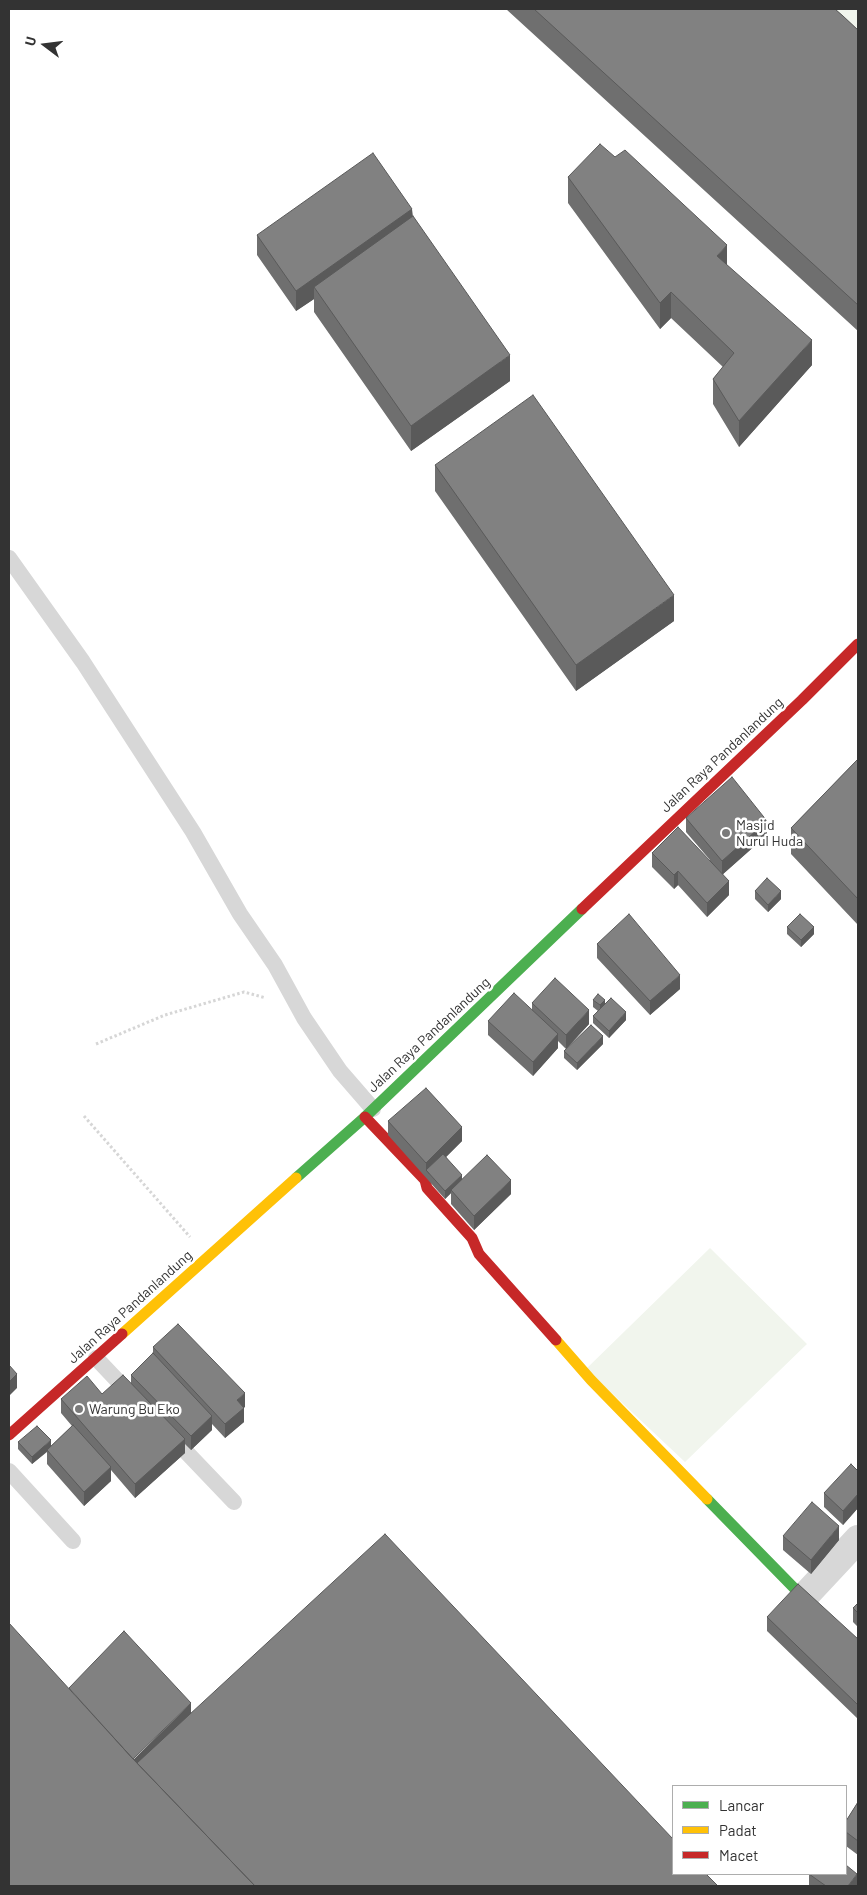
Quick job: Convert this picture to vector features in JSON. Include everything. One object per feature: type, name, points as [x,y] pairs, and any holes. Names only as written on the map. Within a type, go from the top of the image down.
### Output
[{"type":"street","name":"Jalan Raya Pandanlandung","points":[[9,1434],[369,1113],[802,700],[858,644]]},
{"type":"street","points":[[369,1113],[425,1180],[427,1188],[472,1238],[479,1254],[591,1380],[804,1597],[858,1648]]},
{"type":"street","points":[[804,1597],[858,1539]]},
{"type":"lane","points":[[9,558],[83,662],[193,832],[240,914],[275,965],[304,1018],[369,1113]]},
{"type":"lane","points":[[96,1358],[144,1408]]},
{"type":"lane","points":[[158,1422],[234,1502]]},
{"type":"lane","points":[[9,1471],[73,1540]]},
{"type":"path","points":[[96,1044],[165,1015],[244,992],[279,1001],[304,1018]]},
{"type":"path","points":[[84,1116],[208,1258]]},
{"type":"shaded area","points":[[807,9],[858,9],[858,52]]},
{"type":"shaded area","points":[[710,1248],[807,1344],[685,1462],[586,1369]]},
{"type":"building","points":[[534,9],[835,9],[843,16],[858,30],[858,305]]},
{"type":"building","points":[[600,144],[615,157],[625,150],[727,245],[717,256],[812,340],[739,421],[713,379],[734,353],[671,292],[660,303],[568,177]]},
{"type":"building","points":[[373,153],[412,209],[296,291],[257,235]]},
{"type":"building","points":[[413,216],[510,355],[411,426],[314,287]]},
{"type":"building","points":[[533,395],[674,595],[576,665],[435,465]]},
{"type":"building","points":[[858,759],[858,899],[791,828]]},
{"type":"building","name":"Masjid Nurul Huda","points":[[732,777],[767,821],[722,861],[686,818]]},
{"type":"building","points":[[678,827],[729,881],[707,903],[678,871],[674,875],[652,853]]},
{"type":"building","points":[[767,878],[781,891],[768,905],[755,891]]},
{"type":"building","points":[[629,914],[680,975],[650,1001],[597,944]]},
{"type":"building","points":[[800,914],[814,927],[801,940],[787,927]]},
{"type":"building","points":[[555,978],[589,1010],[566,1035],[532,1003]]},
{"type":"building","points":[[514,993],[558,1034],[533,1062],[488,1021]]},
{"type":"building","points":[[598,994],[605,1000],[600,1005],[593,1000]]},
{"type":"building","points":[[611,998],[626,1012],[609,1031],[593,1016]]},
{"type":"building","points":[[591,1025],[603,1036],[577,1063],[564,1051]]},
{"type":"building","points":[[426,1088],[462,1127],[426,1163],[388,1121]]},
{"type":"building","points":[[443,1154],[462,1175],[445,1191],[426,1170]]},
{"type":"building","points":[[487,1155],[511,1180],[474,1216],[451,1190]]},
{"type":"building","points":[[178,1324],[245,1393],[237,1400],[244,1408],[225,1424],[153,1347]]},
{"type":"building","points":[[153,1353],[212,1416],[191,1436],[131,1375]]},
{"type":"building","points":[[9,1365],[17,1374],[9,1382]]},
{"type":"building","points":[[123,1375],[185,1439],[135,1484],[61,1399],[87,1376],[102,1394]]},
{"type":"building","points":[[73,1425],[111,1467],[84,1492],[47,1450]]},
{"type":"building","points":[[37,1426],[51,1440],[32,1457],[18,1442]]},
{"type":"building","points":[[851,1464],[858,1471],[858,1494],[843,1511],[824,1493]]},
{"type":"building","points":[[812,1502],[839,1526],[811,1560],[783,1536]]},
{"type":"building","points":[[385,1534],[672,1838],[672,1875],[707,1875],[718,1886],[255,1886],[137,1763]]},
{"type":"building","points":[[798,1584],[858,1639],[858,1705],[767,1617]]},
{"type":"building","points":[[858,1603],[858,1613],[853,1608]]},
{"type":"building","points":[[9,1623],[134,1760],[255,1886],[9,1886]]},
{"type":"building","points":[[124,1631],[191,1703],[133,1759],[69,1688]]},
{"type":"building","points":[[858,1802],[858,1841],[847,1833],[847,1819]]},
{"type":"building","points":[[847,1866],[857,1874],[848,1886],[826,1886],[810,1875],[847,1875]]},
{"type":"traffic: fast","points":[[296,1178],[365,1117],[582,909]]},
{"type":"traffic: fast","points":[[707,1499],[795,1589],[858,1648]]},
{"type":"traffic: slow","points":[[122,1334],[296,1178]]},
{"type":"traffic: slow","points":[[556,1340],[591,1380],[707,1499]]},
{"type":"traffic: jam","points":[[582,909],[802,700],[858,644]]},
{"type":"traffic: jam","points":[[365,1117],[425,1180],[427,1188],[472,1238],[479,1254],[556,1340]]},
{"type":"traffic: jam","points":[[9,1435],[122,1334]]},
{"type":"place","name":"Masjid Nurul Huda","points":[[726,833]]},
{"type":"place","name":"Warung Bu Eko","points":[[79,1409]]}]
